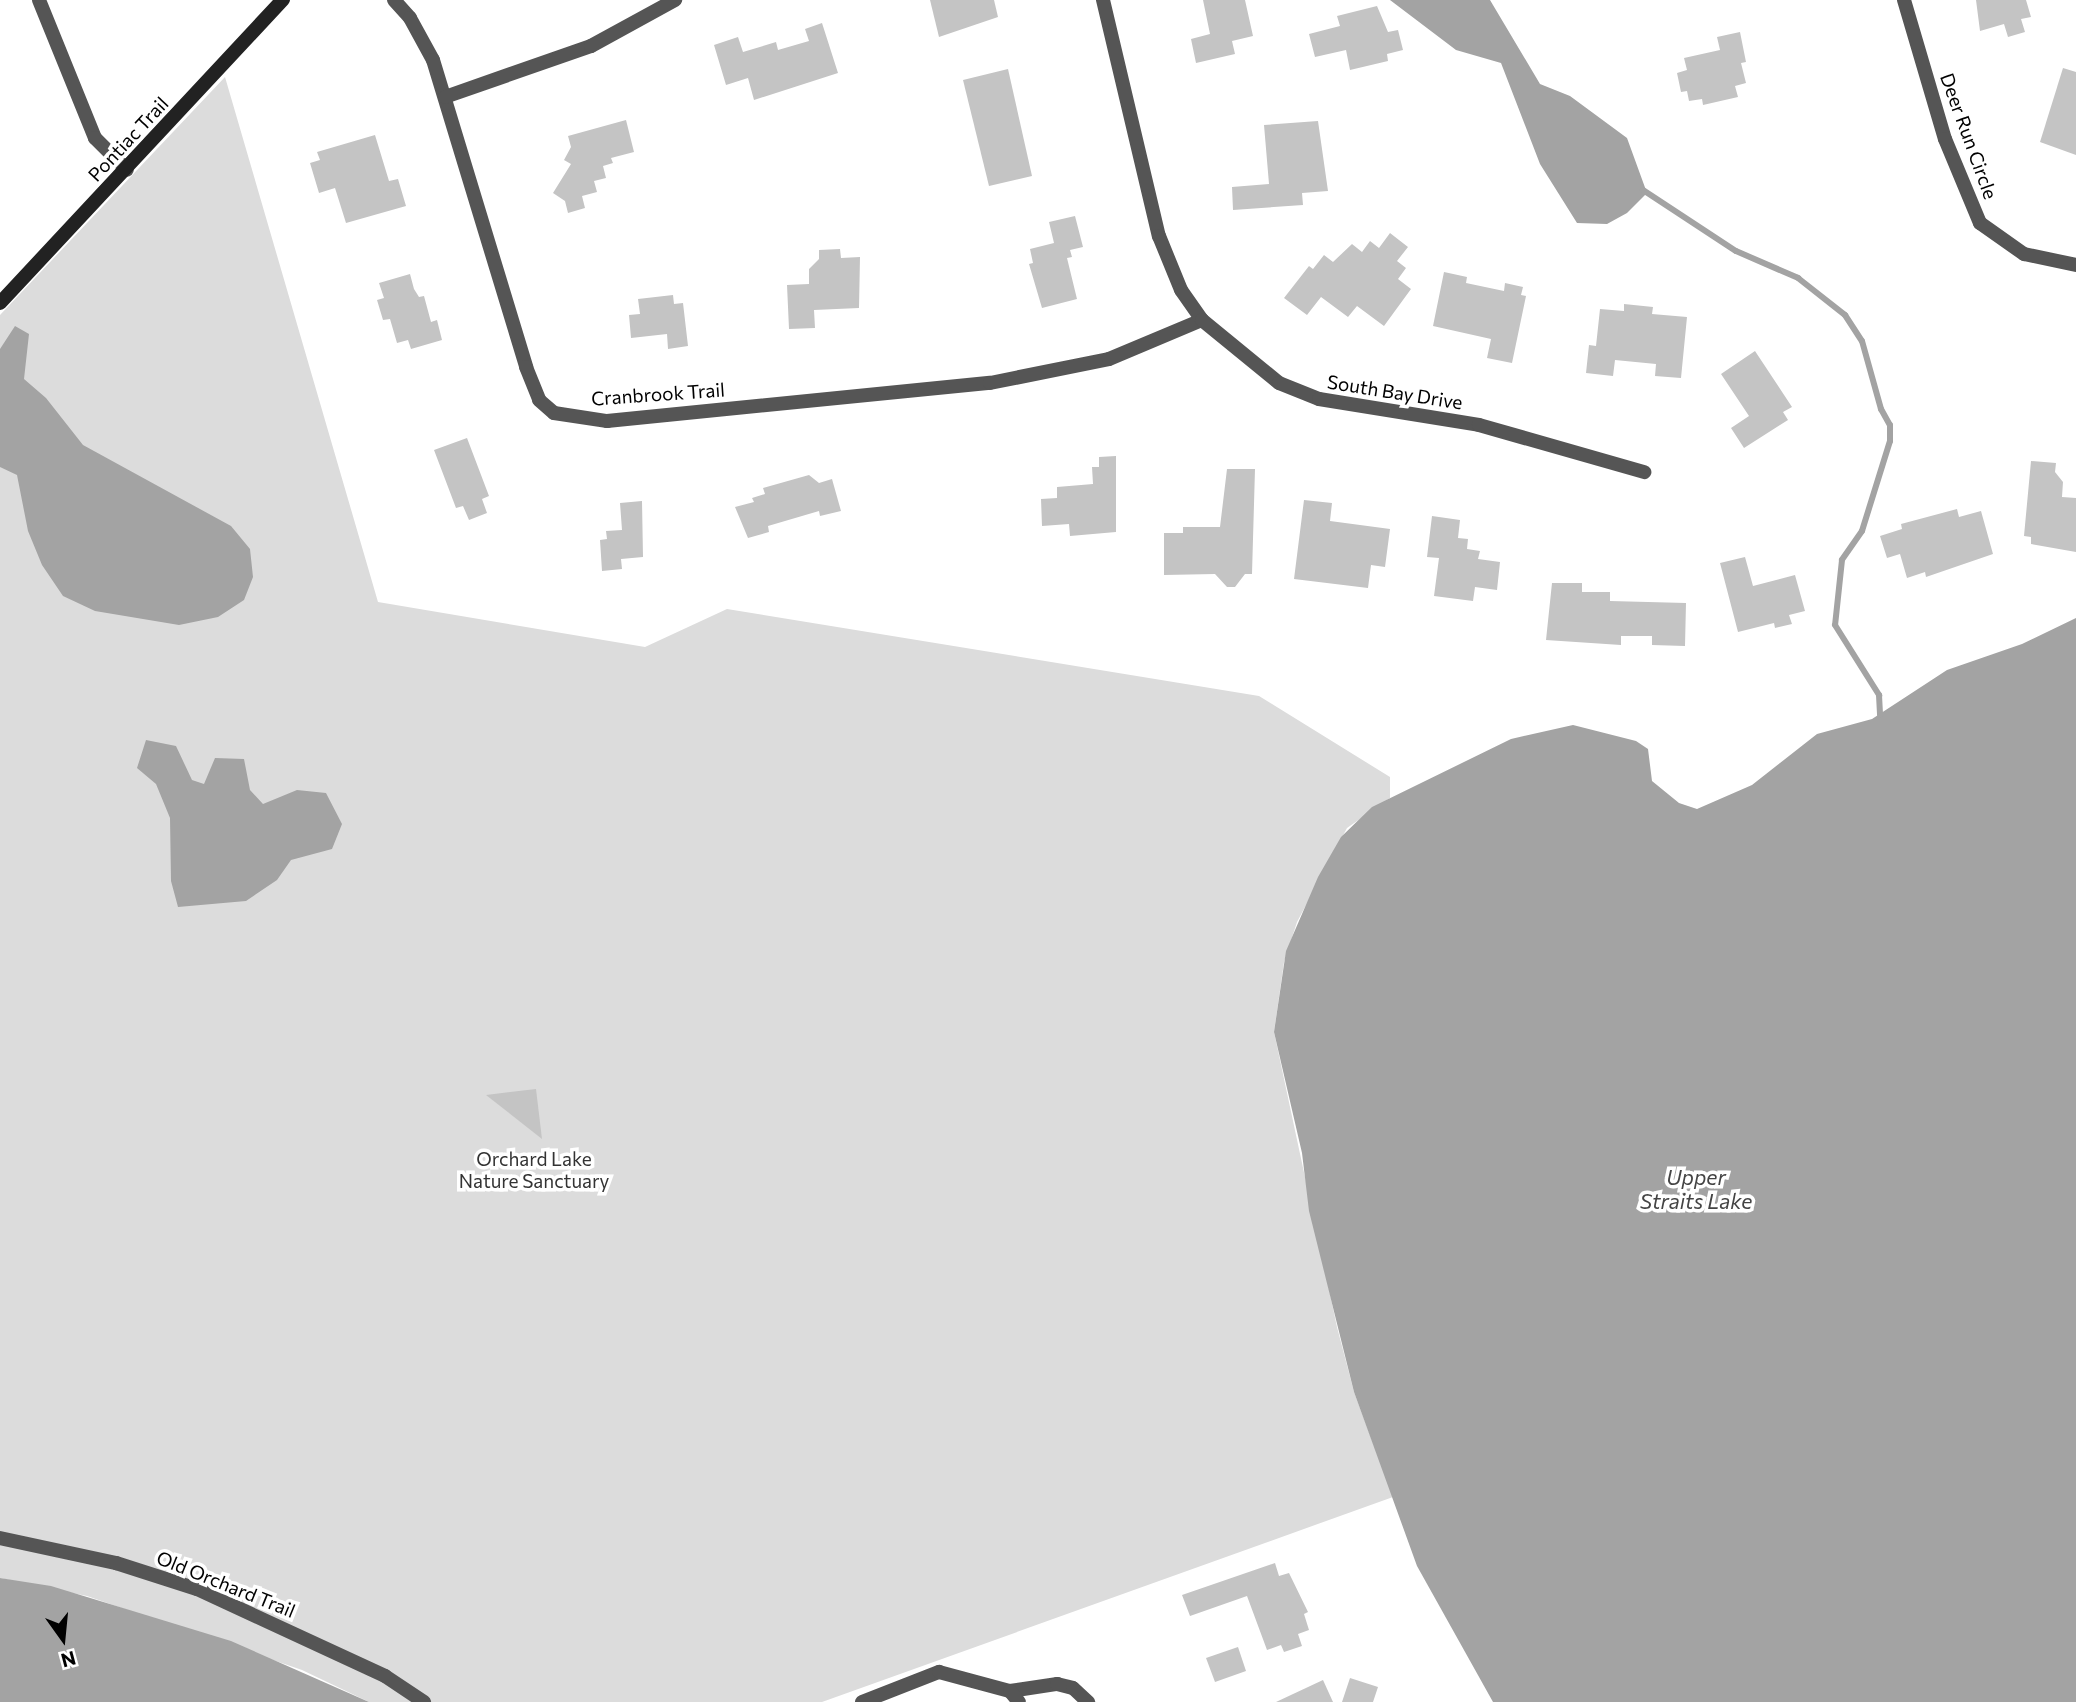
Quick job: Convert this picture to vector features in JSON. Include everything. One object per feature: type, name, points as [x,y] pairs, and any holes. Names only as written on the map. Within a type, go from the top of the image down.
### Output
[{"type":"main road","name":"Pontiac Trail","points":[[0,303],[283,0]]},
{"type":"street","points":[[39,0],[96,138],[127,170]]},
{"type":"street","name":"Cranbrook Trail","points":[[394,0],[410,18],[433,60],[526,367],[539,400],[554,413],[569,418],[607,421],[990,383],[1109,359],[1202,320]]},
{"type":"street","points":[[445,97],[591,46],[675,0]]},
{"type":"street","name":"South Bay Drive","points":[[1103,0],[1159,236],[1181,290],[1202,320],[1279,383],[1319,399],[1479,425],[1644,472]]},
{"type":"street","name":"Deer Run Circle","points":[[1904,0],[1945,139],[1980,223],[2024,254],[2076,265]]},
{"type":"street","name":"Old Orchard Trail","points":[[0,1538],[116,1563],[197,1589],[385,1676],[424,1702]]},
{"type":"street","points":[[862,1702],[939,1672],[1015,1696],[1057,1684],[1073,1688],[1088,1702]]},
{"type":"green space","name":"Orchard Lake Nature Sanctuary","points":[[225,77],[378,602],[645,647],[727,609],[1259,696],[1390,777],[1390,798],[1347,828],[1297,922],[1284,962],[1274,1032],[1337,1327],[1354,1392],[1393,1497],[822,1702],[369,1702],[302,1670],[87,1596],[0,1578],[0,315]]},
{"type":"water","points":[[1390,0],[1490,0],[1540,84],[1570,96],[1627,138],[1647,193],[1627,213],[1607,224],[1577,223],[1540,164],[1501,63],[1456,50]]},
{"type":"water","points":[[15,326],[29,334],[24,379],[46,398],[83,445],[231,526],[250,549],[253,577],[244,600],[218,617],[179,625],[95,611],[63,596],[42,565],[28,531],[17,475],[0,467],[0,349]]},
{"type":"water","name":"Upper Straits Lake","points":[[2076,618],[2076,1702],[1493,1702],[1417,1566],[1354,1392],[1309,1211],[1302,1153],[1274,1032],[1286,951],[1318,877],[1341,837],[1372,807],[1511,739],[1573,725],[1636,741],[1648,749],[1652,781],[1679,803],[1697,809],[1752,785],[1817,734],[1872,719],[1947,670],[2022,644]]},
{"type":"water","points":[[146,740],[176,746],[192,780],[204,784],[215,758],[244,759],[250,790],[263,804],[297,790],[326,793],[342,824],[332,849],[291,860],[277,880],[246,901],[178,907],[171,881],[170,818],[156,784],[137,768]]},
{"type":"water","points":[[0,1578],[51,1586],[231,1641],[369,1702],[0,1702]]},
{"type":"building","points":[[930,0],[994,0],[998,17],[939,37]]},
{"type":"building","points":[[1203,0],[1245,0],[1253,36],[1232,41],[1235,54],[1196,63],[1191,39],[1210,34]]},
{"type":"building","points":[[1976,0],[2026,0],[2031,17],[2021,19],[2025,32],[2008,37],[2004,24],[1980,31]]},
{"type":"building","points":[[1377,6],[1388,32],[1398,30],[1403,50],[1387,54],[1388,61],[1350,70],[1346,50],[1315,57],[1309,34],[1340,26],[1337,16]]},
{"type":"building","points":[[822,23],[838,73],[754,100],[748,78],[726,85],[714,45],[738,37],[743,52],[776,42],[778,50],[809,41],[805,29]]},
{"type":"building","points":[[1740,32],[1746,62],[1741,63],[1746,83],[1735,86],[1738,97],[1703,105],[1702,99],[1689,101],[1687,91],[1681,92],[1677,73],[1687,70],[1684,58],[1720,50],[1717,37]]},
{"type":"building","points":[[2063,68],[2076,72],[2076,155],[2040,142]]},
{"type":"building","points":[[1008,69],[1032,176],[989,186],[963,80]]},
{"type":"building","points":[[626,120],[634,152],[611,158],[613,163],[603,166],[606,178],[594,181],[597,192],[582,196],[585,208],[568,213],[565,201],[553,193],[571,164],[564,160],[571,147],[568,136]]},
{"type":"building","points":[[1318,121],[1328,191],[1302,193],[1303,205],[1233,210],[1232,187],[1269,184],[1264,125]]},
{"type":"building","points":[[375,135],[389,181],[398,179],[406,206],[346,223],[335,188],[319,193],[310,163],[320,160],[317,152]]},
{"type":"building","points":[[1075,216],[1083,247],[1070,250],[1072,257],[1067,258],[1077,299],[1042,308],[1029,264],[1033,263],[1030,249],[1054,243],[1049,222]]},
{"type":"building","points":[[1390,233],[1408,247],[1397,261],[1406,268],[1398,279],[1411,289],[1384,326],[1357,306],[1348,317],[1321,297],[1307,315],[1284,298],[1309,266],[1313,269],[1324,255],[1333,262],[1352,244],[1362,252],[1370,241],[1379,248]]},
{"type":"building","points":[[840,249],[841,258],[860,257],[859,308],[814,310],[815,328],[789,329],[787,285],[809,284],[809,269],[819,259],[819,250]]},
{"type":"building","points":[[1444,272],[1467,277],[1466,283],[1504,291],[1505,283],[1523,287],[1521,295],[1526,296],[1512,363],[1487,358],[1491,339],[1433,326]]},
{"type":"building","points":[[410,274],[419,297],[424,296],[431,322],[437,320],[442,340],[411,349],[408,340],[397,343],[390,319],[383,320],[377,300],[384,298],[379,283]]},
{"type":"building","points":[[673,295],[674,304],[683,303],[688,346],[668,349],[667,334],[631,338],[629,315],[640,314],[638,299]]},
{"type":"building","points":[[1624,304],[1653,307],[1652,314],[1687,317],[1681,378],[1655,376],[1656,364],[1615,360],[1613,376],[1586,373],[1589,345],[1596,346],[1600,309],[1624,311]]},
{"type":"building","points":[[1755,351],[1792,407],[1783,412],[1788,420],[1744,448],[1731,428],[1749,416],[1721,374]]},
{"type":"building","points":[[467,438],[489,496],[482,499],[487,513],[469,520],[463,506],[456,508],[434,450]]},
{"type":"building","points":[[1116,456],[1116,532],[1070,536],[1069,524],[1042,526],[1041,499],[1057,498],[1057,487],[1093,484],[1092,467],[1099,467],[1099,457]]},
{"type":"building","points":[[2031,461],[2056,463],[2055,472],[2063,482],[2062,497],[2076,498],[2076,552],[2031,544],[2031,537],[2024,536]]},
{"type":"building","points":[[1227,469],[1255,469],[1252,574],[1245,574],[1235,587],[1227,587],[1215,574],[1164,575],[1164,533],[1183,533],[1183,527],[1220,527]]},
{"type":"building","points":[[809,475],[819,483],[832,479],[841,511],[820,516],[819,511],[768,526],[769,532],[748,538],[735,507],[754,502],[752,498],[765,494],[763,488]]},
{"type":"building","points":[[1304,500],[1332,503],[1330,521],[1390,529],[1385,567],[1371,565],[1368,588],[1294,579]]},
{"type":"building","points":[[642,501],[643,557],[621,559],[622,569],[602,571],[600,540],[607,539],[606,531],[622,530],[620,503]]},
{"type":"building","points":[[1957,509],[1959,517],[1981,511],[1993,554],[1926,577],[1925,572],[1907,578],[1900,554],[1887,558],[1880,536],[1902,529],[1901,524]]},
{"type":"building","points":[[1432,516],[1460,520],[1458,538],[1468,539],[1467,549],[1480,551],[1478,559],[1500,562],[1497,590],[1475,587],[1473,601],[1434,596],[1439,558],[1427,557]]},
{"type":"building","points":[[1745,557],[1753,586],[1795,575],[1805,611],[1789,615],[1792,624],[1775,628],[1774,623],[1738,632],[1720,563]]},
{"type":"building","points":[[1552,583],[1582,583],[1582,592],[1610,592],[1610,601],[1686,603],[1685,646],[1652,645],[1652,636],[1621,636],[1621,645],[1546,640]]},
{"type":"building","points":[[536,1089],[542,1139],[486,1095]]},
{"type":"building","points":[[1275,1563],[1279,1576],[1289,1573],[1308,1612],[1304,1614],[1309,1630],[1298,1634],[1302,1646],[1284,1652],[1281,1645],[1267,1650],[1247,1596],[1190,1616],[1182,1595]]},
{"type":"building","points":[[1238,1647],[1246,1671],[1215,1682],[1206,1658]]},
{"type":"building","points":[[1350,1678],[1378,1687],[1373,1702],[1342,1702]]},
{"type":"building","points":[[1323,1680],[1333,1702],[1276,1702]]},
{"type":"waterway","points":[[1643,190],[1736,251],[1798,278],[1845,315],[1862,341],[1881,409],[1890,425],[1890,441],[1862,531],[1842,560],[1835,625],[1879,695],[1880,715]]}]
